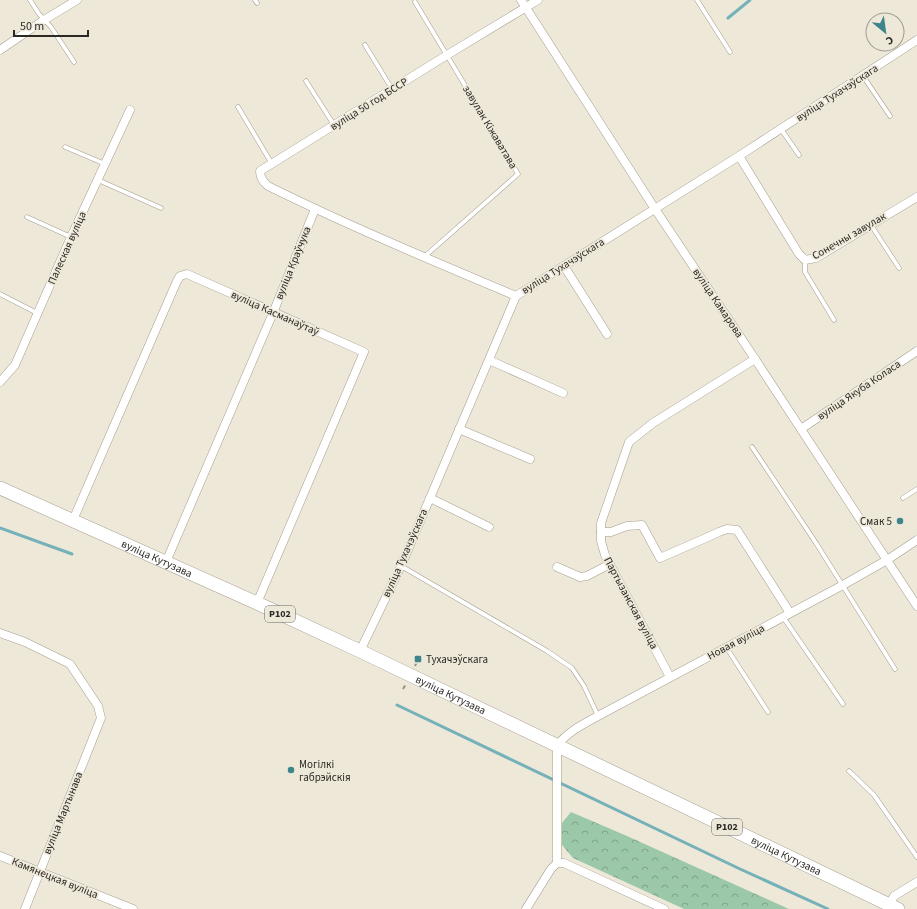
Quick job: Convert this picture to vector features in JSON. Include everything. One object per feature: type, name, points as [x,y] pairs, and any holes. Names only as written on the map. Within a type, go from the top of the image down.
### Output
[{"type":"main road","name":"вуліца Кутузава","points":[[0,488],[257,603],[360,651],[894,907]]},
{"type":"street","points":[[0,50],[77,0]]},
{"type":"street","name":"вуліца Камарова","points":[[521,0],[655,209],[917,606]]},
{"type":"street","name":"вуліца 50 год БССР","points":[[315,209],[268,186],[263,182],[260,176],[260,171],[538,0]]},
{"type":"street","name":"вуліца Тухачэўскага","points":[[360,651],[401,566],[516,296],[739,156],[917,40]]},
{"type":"street","name":"Палеская вуліца","points":[[0,382],[15,365],[71,237],[130,110]]},
{"type":"street","name":"Сонечны завулак","points":[[739,156],[799,254],[805,260],[816,258],[917,197]]},
{"type":"street","points":[[315,209],[516,296]]},
{"type":"street","name":"вуліца Краўчука","points":[[166,562],[273,313],[315,209]]},
{"type":"street","points":[[564,266],[607,334]]},
{"type":"street","name":"вуліца Касманаўтаў","points":[[73,520],[180,276],[187,274],[364,352],[257,603]]},
{"type":"street","name":"вуліца Якуба Коласа","points":[[801,430],[917,351]]},
{"type":"street","name":"Партызанская вуліца","points":[[670,677],[605,555],[601,541],[600,523],[629,442],[653,423],[755,359]]},
{"type":"street","points":[[489,360],[563,393]]},
{"type":"street","points":[[459,429],[530,459]]},
{"type":"street","points":[[430,498],[490,527]]},
{"type":"street","points":[[601,532],[611,532],[628,526],[642,525],[660,558],[727,529],[737,530],[786,615]]},
{"type":"street","name":"Новая вуліца","points":[[557,745],[563,737],[573,730],[843,585],[887,560],[917,540]]},
{"type":"street","points":[[557,567],[580,577],[586,576],[610,564]]},
{"type":"street","name":"вуліца Мартынава","points":[[0,633],[25,642],[70,664],[98,706],[101,718],[25,909]]},
{"type":"street","points":[[557,745],[560,863]]},
{"type":"street","name":"Камянецкая вуліца","points":[[0,856],[133,909]]},
{"type":"street","points":[[526,909],[552,869],[560,863]]},
{"type":"street","points":[[560,863],[664,909]]},
{"type":"street","points":[[894,907],[894,896],[917,882]]},
{"type":"lane","points":[[30,0],[39,14],[51,27],[74,62]]},
{"type":"lane","points":[[697,0],[730,52]]},
{"type":"lane","points":[[415,2],[447,55]]},
{"type":"lane","points":[[365,45],[392,89]]},
{"type":"lane","name":"завулак Кіжаватава","points":[[423,257],[518,174],[447,55]]},
{"type":"lane","points":[[862,76],[890,116]]},
{"type":"lane","points":[[306,81],[334,125]]},
{"type":"lane","points":[[238,107],[272,164]]},
{"type":"lane","points":[[781,129],[799,155]]},
{"type":"lane","points":[[65,147],[105,164]]},
{"type":"lane","points":[[98,180],[161,208]]},
{"type":"lane","points":[[27,217],[71,237]]},
{"type":"lane","points":[[871,225],[900,268]]},
{"type":"lane","points":[[805,260],[805,272],[834,320]]},
{"type":"lane","points":[[0,294],[38,314]]},
{"type":"lane","points":[[752,447],[816,543],[895,669]]},
{"type":"lane","points":[[902,498],[917,489]]},
{"type":"lane","points":[[401,566],[548,651],[572,668],[584,686],[598,716]]},
{"type":"lane","points":[[786,615],[843,704]]},
{"type":"lane","points":[[726,647],[768,712]]},
{"type":"lane","points":[[849,771],[874,795],[917,857]]},
{"type":"green space","points":[[571,812],[789,909],[684,909],[573,858],[562,845],[562,823]]},
{"type":"waterway","points":[[728,18],[750,0]]},
{"type":"waterway","points":[[0,528],[72,554]]},
{"type":"waterway","points":[[397,705],[740,869],[828,909]]},
{"type":"place","name":"Смак 5","points":[[900,521]]},
{"type":"place","name":"Тухачэўскага","points":[[418,659]]},
{"type":"place","name":"Могілкі габрэйскія","points":[[291,770]]}]
